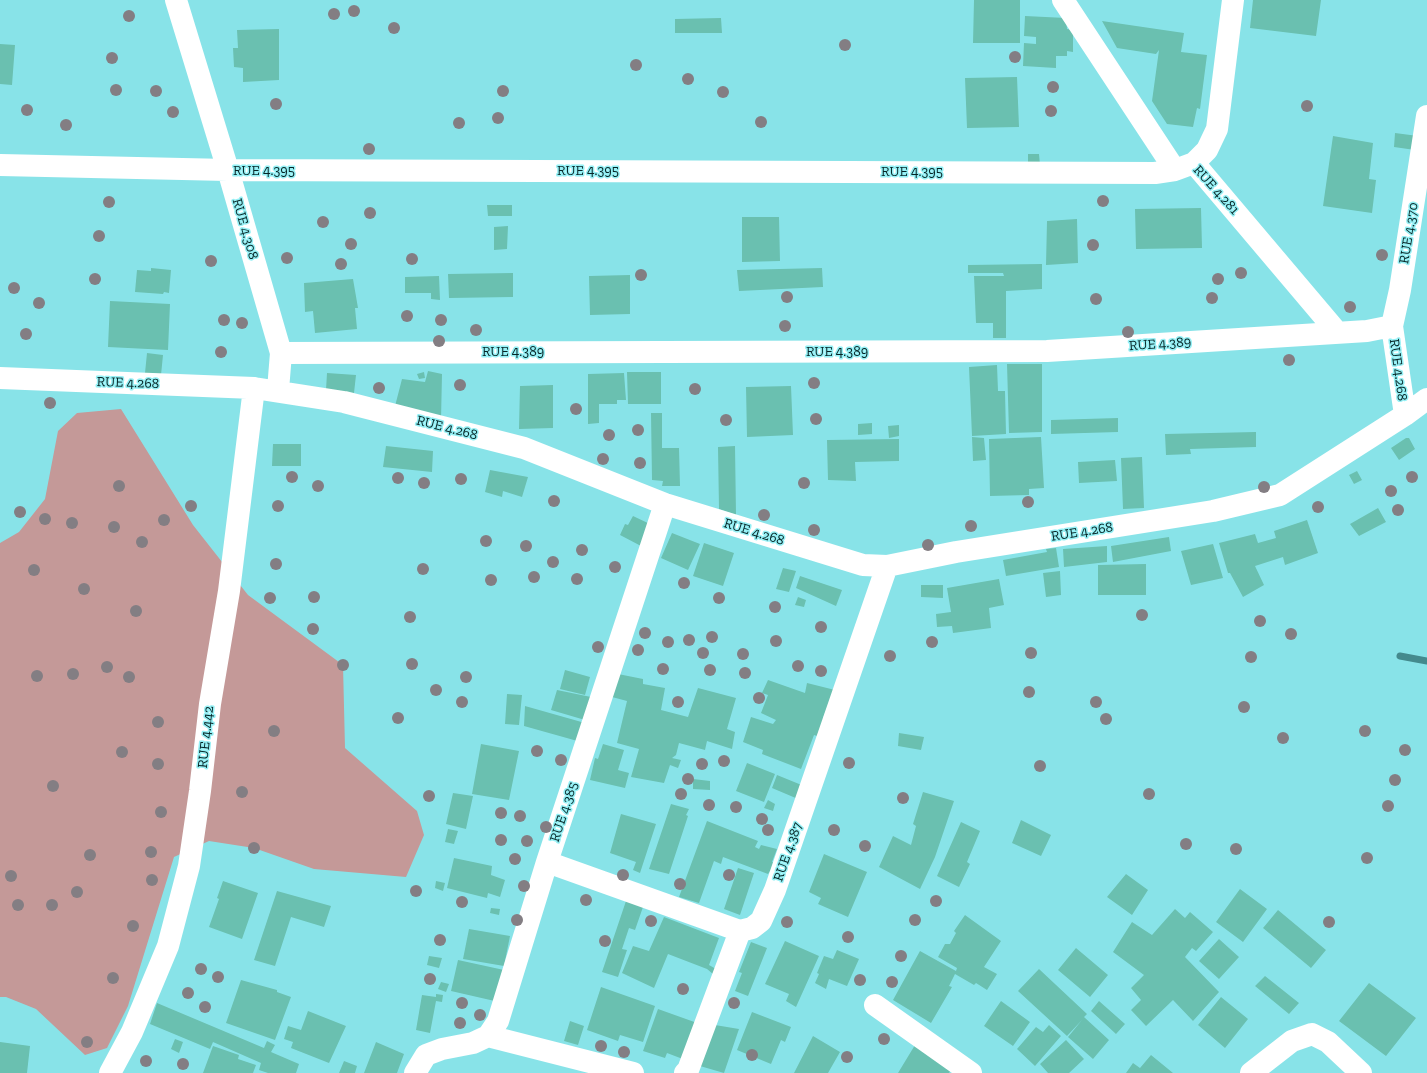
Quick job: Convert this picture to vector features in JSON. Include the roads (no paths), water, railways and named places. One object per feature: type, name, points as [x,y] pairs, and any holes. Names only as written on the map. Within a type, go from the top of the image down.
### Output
[{"type":"street","name":"RUE 4.308","points":[[176,0],[228,170],[280,353],[278,390]]},
{"type":"street","name":"RUE 4.281","points":[[1063,0],[1185,166],[1336,332]]},
{"type":"street","points":[[1185,166],[1206,150],[1217,129],[1233,0]]},
{"type":"street","name":"RUE 4.370","points":[[1392,326],[1400,290],[1427,116]]},
{"type":"street","name":"RUE 4.395","points":[[0,165],[228,170],[1155,173],[1185,166]]},
{"type":"street","name":"RUE 4.389","points":[[280,353],[1047,351],[1367,331],[1392,326]]},
{"type":"street","name":"RUE 4.268","points":[[0,378],[254,388],[278,390],[344,402],[524,448],[665,504],[863,565],[887,566],[956,552],[1213,511],[1280,495],[1405,415],[1392,326]]},
{"type":"street","name":"RUE 4.442","points":[[116,1071],[168,946],[188,866],[200,791],[210,704],[229,592],[254,388]]},
{"type":"street","points":[[1405,415],[1427,399]]},
{"type":"street","name":"RUE 4.385","points":[[488,1036],[498,1021],[547,862],[665,504]]},
{"type":"street","name":"RUE 4.387","points":[[740,931],[752,928],[761,921],[775,890],[887,566]]},
{"type":"street","points":[[547,862],[740,931],[688,1070],[685,1073]]},
{"type":"street","points":[[875,1005],[971,1073]]},
{"type":"street","points":[[1251,1073],[1292,1041],[1312,1034],[1328,1042],[1361,1073]]},
{"type":"street","points":[[415,1073],[426,1055],[442,1049],[473,1043],[488,1036],[633,1073]]},
{"type":"waterway","points":[[1400,656],[1427,661]]}]
